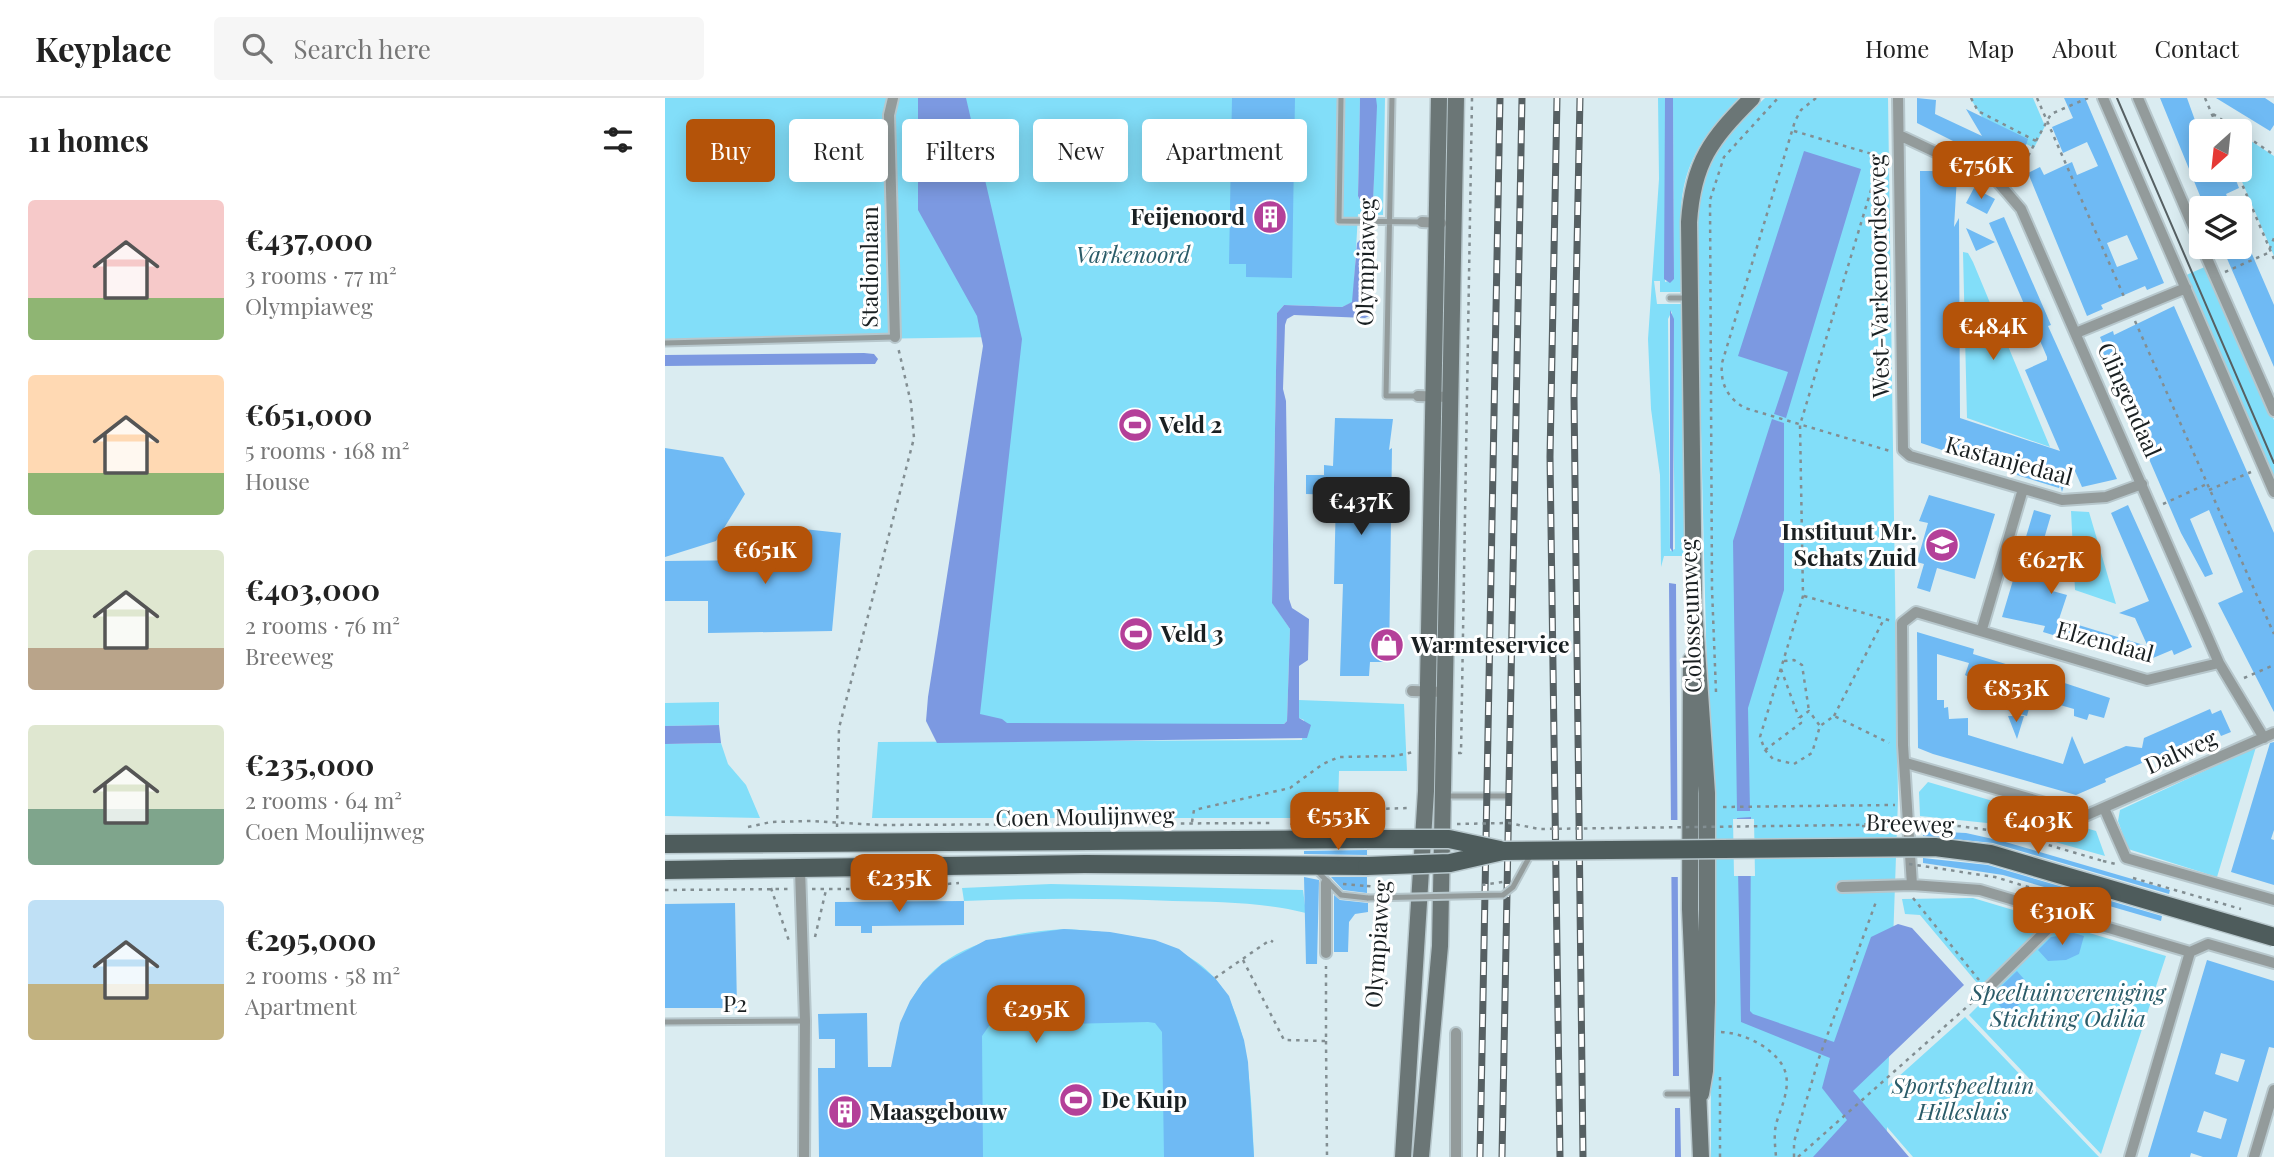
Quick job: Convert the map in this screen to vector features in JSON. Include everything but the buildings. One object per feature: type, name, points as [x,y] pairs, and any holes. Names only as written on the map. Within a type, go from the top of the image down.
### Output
[{"type":"main road","name":"Olympiaweg","points":[[1403,1157],[1425,813],[1434,397],[1429,222],[1439,98]]},
{"type":"main road","name":"Olympiaweg","points":[[1434,397],[1454,223],[1456,98]]},
{"type":"main road","name":"Colosseumweg","points":[[1701,1157],[1689,895],[1688,753],[1695,607],[1689,222],[1696,174],[1712,141],[1752,98]]},
{"type":"main road","name":"Olympiaweg","points":[[1421,1157],[1440,946],[1443,796],[1428,692]]},
{"type":"main road","name":"Coen Moulijnweg","points":[[665,844],[1308,832],[1367,839],[1449,839],[1503,851]]},
{"type":"main road","name":"Breeweg","points":[[1533,850],[1860,846],[1956,849],[2022,863],[2274,937]]},
{"type":"main road","name":"Coen Moulijnweg","points":[[665,870],[1085,864],[1367,866],[1450,863],[1503,851],[1533,850]]},
{"type":"main road","name":"Olympiaweg","points":[[1416,945],[1440,946]]},
{"type":"street","name":"Stadionlaan","points":[[893,98],[889,115],[895,337]]},
{"type":"street","name":"West-Varkenoordseweg","points":[[1898,98],[1902,445],[1906,453]]},
{"type":"street","points":[[2103,98],[2274,492]]},
{"type":"street","points":[[2138,98],[2189,216]]},
{"type":"street","name":"Clingendaal","points":[[1899,135],[1997,181],[2021,209],[2154,508],[2219,663],[2269,736]]},
{"type":"street","points":[[1429,222],[1454,223]]},
{"type":"street","points":[[2207,259],[2274,411]]},
{"type":"street","points":[[2076,333],[2186,288]]},
{"type":"street","name":"Kastanjedaal","points":[[1906,453],[2062,500],[2106,497],[2142,484]]},
{"type":"street","points":[[1982,629],[2023,489]]},
{"type":"street","name":"Elzendaal","points":[[1902,623],[1916,612],[1982,629],[2147,680],[2219,663]]},
{"type":"street","points":[[1902,623],[1903,744],[1909,805],[1907,885]]},
{"type":"street","name":"Dalweg","points":[[2105,808],[2269,736]]},
{"type":"street","name":"Breeweg","points":[[1906,762],[2087,815],[2105,808]]},
{"type":"street","points":[[2105,808],[2126,858],[2274,900]]},
{"type":"street","points":[[800,869],[805,1021],[804,1157]]},
{"type":"street","points":[[1327,883],[1327,953]]},
{"type":"street","points":[[1842,887],[1907,885],[1980,890],[2190,952],[2208,944],[2274,963]]},
{"type":"street","points":[[1987,989],[2064,913]]},
{"type":"street","points":[[2130,1157],[2190,952]]},
{"type":"street","points":[[1456,1033],[1456,1157]]},
{"type":"street","points":[[2255,1157],[2274,1090]]},
{"type":"lane","points":[[1341,98],[1339,220],[1429,222]]},
{"type":"lane","name":"Olympiaweg","points":[[1392,98],[1386,396],[1434,397]]},
{"type":"lane","points":[[1670,298],[1691,298]]},
{"type":"lane","name":"Stadionlaan","points":[[665,343],[895,337]]},
{"type":"lane","points":[[1443,796],[1507,796]]},
{"type":"lane","points":[[1308,832],[1313,866],[1327,883],[1341,895],[1368,898],[1498,896],[1510,891],[1533,850]]},
{"type":"lane","points":[[800,843],[800,869]]},
{"type":"lane","name":"P2","points":[[665,1022],[805,1021]]},
{"type":"lane","points":[[1667,1094],[1700,1094]]},
{"type":"path","name":"Colosseumweg","points":[[1717,698],[1711,589],[1710,200],[1724,157],[1779,98]]},
{"type":"path","points":[[1816,98],[1798,115],[1721,374],[1726,390],[1738,404],[1793,423],[1906,453]]},
{"type":"path","points":[[1971,98],[1978,111],[2036,141]]},
{"type":"path","points":[[2037,98],[2274,634]]},
{"type":"path","points":[[2009,192],[2046,119],[2088,98]]},
{"type":"path","points":[[2205,98],[2214,119]]},
{"type":"path","points":[[2211,113],[2220,119]]},
{"type":"path","points":[[1793,131],[1881,157],[1899,157]]},
{"type":"path","points":[[2252,141],[2274,155]]},
{"type":"path","points":[[1881,157],[1800,425],[1803,596],[1760,730],[1765,750],[1780,762],[1800,762],[1815,747],[1820,726],[1834,716],[1884,619]]},
{"type":"path","points":[[2240,182],[2274,259]]},
{"type":"path","points":[[2215,277],[2269,253],[2274,238]]},
{"type":"path","points":[[837,821],[839,728],[914,438],[911,403],[895,337]]},
{"type":"path","points":[[2209,490],[2263,467]]},
{"type":"path","points":[[2154,508],[2207,484]]},
{"type":"path","points":[[1803,596],[1902,623]]},
{"type":"path","points":[[1782,661],[1794,660],[1802,665],[1809,711],[1820,726]]},
{"type":"path","points":[[2231,684],[2274,664]]},
{"type":"path","points":[[1765,750],[1801,723],[1780,666]]},
{"type":"path","points":[[1799,718],[1809,711]]},
{"type":"path","points":[[1834,716],[1892,744],[1903,744]]},
{"type":"path","points":[[1412,740],[1412,765]]},
{"type":"path","points":[[1192,822],[1194,810],[1290,788],[1323,764],[1339,757],[1395,756],[1412,752]]},
{"type":"path","points":[[1291,825],[1302,811],[1411,808],[1411,799]]},
{"type":"path","points":[[1721,807],[1909,805]]},
{"type":"path","points":[[1721,820],[1721,834]]},
{"type":"path","name":"Coen Moulijnweg","points":[[741,828],[771,822],[837,821],[879,825],[1258,821],[1291,825],[1308,832]]},
{"type":"path","points":[[1854,825],[1920,821],[1970,826],[2014,834],[2123,866]]},
{"type":"path","points":[[1854,825],[1916,831]]},
{"type":"path","name":"Breeweg","points":[[1539,829],[1854,825]]},
{"type":"path","points":[[1904,863],[1996,877],[2111,911]]},
{"type":"path","points":[[1474,886],[1508,881],[1521,875]]},
{"type":"path","points":[[840,889],[969,882]]},
{"type":"path","points":[[1327,883],[1389,888]]},
{"type":"path","points":[[1796,1157],[1987,989],[1907,885]]},
{"type":"path","points":[[1796,1157],[1794,1142],[1819,1058],[1882,886]]},
{"type":"path","points":[[665,891],[771,889],[785,934],[802,965]]},
{"type":"path","points":[[802,965],[817,933],[826,890]]},
{"type":"path","points":[[1215,978],[1270,940],[1273,942]]},
{"type":"path","points":[[1243,960],[1284,1040],[1326,1041]]},
{"type":"path","points":[[1326,980],[1327,1157]]},
{"type":"path","points":[[1721,1032],[1757,1042],[1772,1053],[1785,1069],[1787,1094],[1777,1119],[1774,1137],[1776,1157]]},
{"type":"path","points":[[1720,1073],[1720,1157]]},
{"type":"green space","name":"Varkenoord","points":[[665,98],[1360,98],[1358,196],[1362,205],[1369,206],[1373,202],[1376,98],[1385,98],[1383,215],[1358,214],[1353,302],[1342,307],[1284,305],[1277,313],[1272,602],[1290,629],[1287,721],[1284,724],[955,730],[1000,337],[665,342]]},
{"type":"green space","points":[[1658,98],[1665,98],[1665,282],[1674,279],[1673,98],[1739,98],[1700,145],[1690,166],[1681,208],[1682,292],[1660,292],[1660,281],[1654,281],[1657,304],[1682,304],[1685,556],[1664,556],[1661,567],[1660,475],[1651,409],[1648,339],[1659,179]],"holes":[[[1672,311],[1675,549],[1670,551],[1668,319]]]},
{"type":"green space","name":"Sportspeeltuin Hillesluis","points":[[1765,98],[1888,98],[1898,799],[1888,1086],[1965,1017],[2099,1157],[1913,1157],[1887,1127],[1886,1157],[1711,1157],[1710,802],[1696,223],[1698,202],[1708,167],[1726,139]]},
{"type":"green space","points":[[1970,98],[2033,98],[2045,126],[2034,148],[1986,123]]},
{"type":"green space","points":[[2252,142],[2274,156],[2274,256],[2252,205],[2252,196],[2248,196],[2242,182],[2252,182]]},
{"type":"green space","points":[[1963,252],[1968,253],[1973,262],[2050,447],[1967,418]]},
{"type":"green space","points":[[2207,266],[2274,420],[2274,483],[2184,276]]},
{"type":"green space","points":[[2071,511],[2089,512],[2116,604],[2075,590]]},
{"type":"green space","points":[[1299,700],[1404,704],[1407,771],[1339,771],[1338,807],[1334,818],[872,818],[878,742],[1302,740],[1304,720],[1299,718]]},
{"type":"green space","points":[[719,702],[719,725],[665,726],[665,703]]},
{"type":"green space","points":[[721,743],[728,764],[746,785],[760,818],[665,816],[665,744]]},
{"type":"green space","points":[[2256,747],[2217,877],[2128,849],[2118,821],[2120,810]]},
{"type":"green space","points":[[1928,782],[2096,831],[2105,856],[1987,823],[1920,816],[1919,792]]},
{"type":"green space","points":[[1051,884],[1303,890],[1306,913],[1256,905],[1207,902],[1121,899],[964,901],[962,888]]},
{"type":"green space","name":"Speeltuinvereniging Stichting Odilia","points":[[1973,898],[2166,956],[2101,1154],[1969,1015],[1988,996],[1920,915],[1905,914],[1902,899]]},
{"type":"green space","points":[[1064,929],[1122,935],[1166,946],[1199,964],[1222,987],[1237,1018],[1246,1057],[1254,1157],[887,1157],[893,1063],[901,1025],[915,993],[936,968],[967,949],[1009,936]]},
{"type":"shaded area","points":[[918,98],[966,98],[971,119],[918,119]]},
{"type":"shaded area","points":[[1360,98],[1376,98],[1377,106],[1373,203],[1369,207],[1362,205],[1358,196]]},
{"type":"shaded area","points":[[1665,98],[1673,98],[1674,279],[1670,283],[1664,279]]},
{"type":"shaded area","points":[[1804,151],[1861,169],[1786,418],[1774,414],[1788,372],[1738,356]]},
{"type":"shaded area","points":[[918,182],[986,182],[1022,339],[980,714],[1002,719],[1007,723],[1284,724],[1287,721],[1290,629],[1272,603],[1277,313],[1284,305],[1342,307],[1352,302],[1357,243],[1362,238],[1370,237],[1374,254],[1369,316],[1294,315],[1287,319],[1285,325],[1283,389],[1286,401],[1289,599],[1292,608],[1309,619],[1308,660],[1299,666],[1299,718],[1311,725],[1307,738],[937,743],[926,721],[928,697],[983,346],[977,316],[918,210]]},
{"type":"shaded area","points":[[1670,310],[1674,319],[1673,552],[1670,548]]},
{"type":"shaded area","points":[[874,354],[878,359],[875,364],[665,366],[665,355]]},
{"type":"shaded area","points":[[1772,419],[1784,423],[1784,590],[1748,708],[1750,811],[1737,811],[1733,541]]},
{"type":"shaded area","points":[[1669,583],[1676,584],[1679,1076],[1673,1076]]},
{"type":"shaded area","points":[[719,725],[721,743],[665,744],[665,726]]},
{"type":"shaded area","points":[[1751,817],[1750,1011],[1753,1014],[1834,1042],[1871,937],[1898,924],[1912,928],[1964,985],[1853,1091],[1909,1157],[1813,1157],[1847,1120],[1822,1088],[1830,1058],[1741,1022],[1737,818]]},
{"type":"shaded area","points":[[1675,1108],[1680,1108],[1681,1157],[1675,1157]]},
{"type":"pier","points":[[1733,819],[1754,819],[1755,876],[1734,876]]},
{"type":"pier","points":[[1668,820],[1680,820],[1681,877],[1668,877]]},
{"type":"tram line","points":[[2117,98],[2274,463]]},
{"type":"railway","points":[[1480,1157],[1500,98]]},
{"type":"railway","points":[[1502,1157],[1522,98]]},
{"type":"railway","points":[[1557,98],[1550,457],[1560,1157]]},
{"type":"railway","points":[[1580,98],[1574,396],[1583,1157]]},
{"type":"place","name":"Feijenoord","points":[[1270,217]]},
{"type":"place","name":"Veld 2","points":[[1135,425]]},
{"type":"place","name":"Instituut Mr. Schats Zuid","points":[[1942,545]]},
{"type":"place","name":"Veld 3","points":[[1136,634]]},
{"type":"place","name":"Warmteservice","points":[[1387,645]]},
{"type":"place","name":"De Kuip","points":[[1076,1100]]},
{"type":"place","name":"Maasgebouw","points":[[845,1112]]}]
